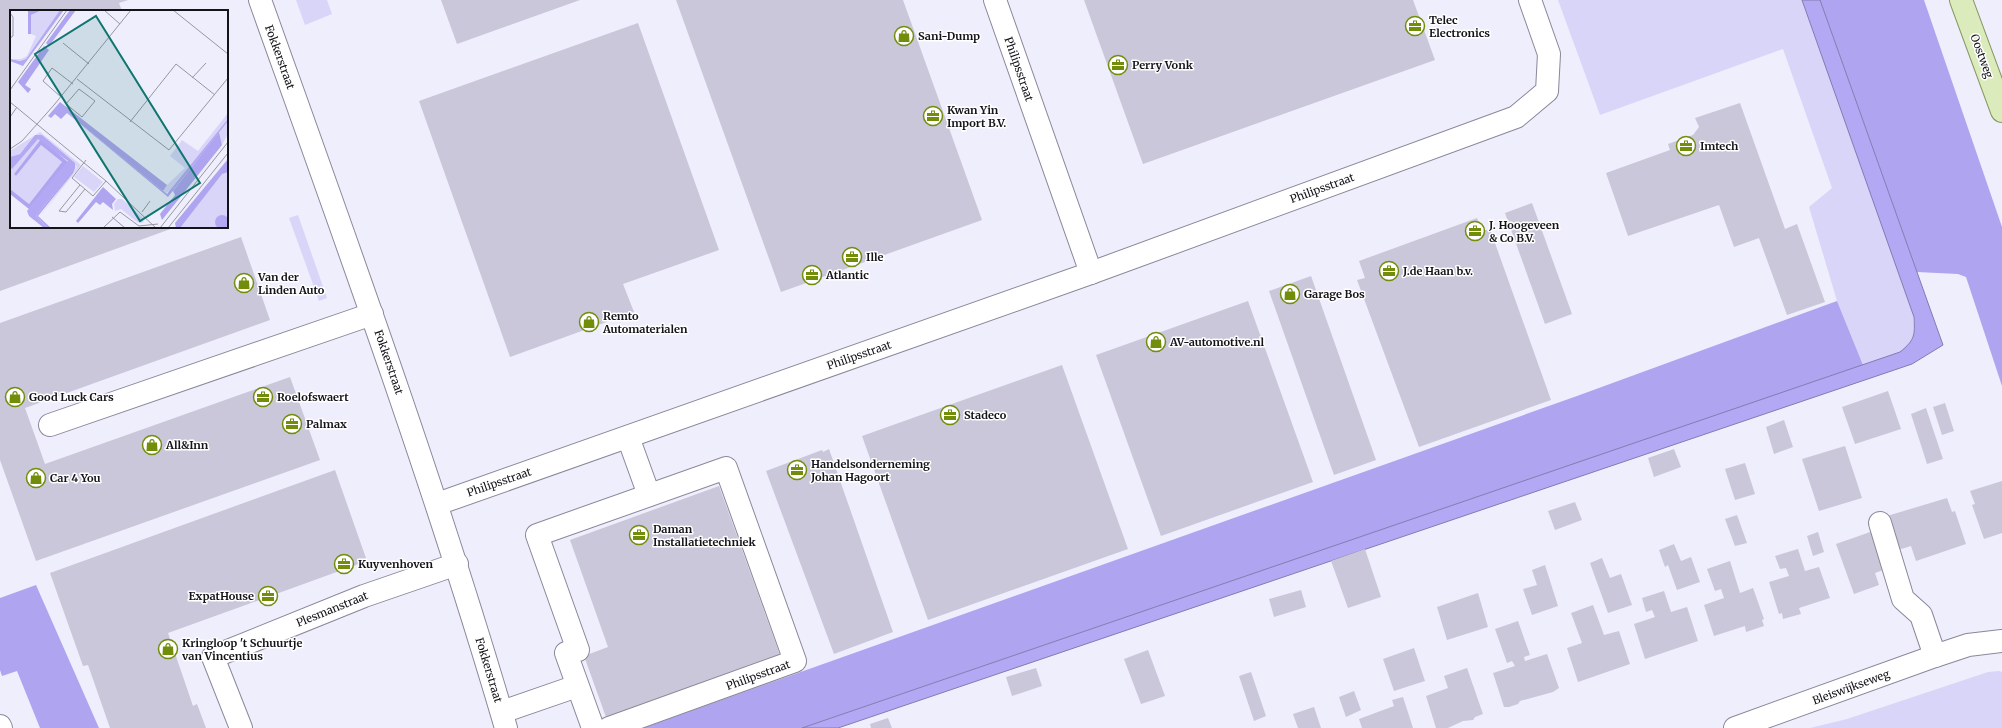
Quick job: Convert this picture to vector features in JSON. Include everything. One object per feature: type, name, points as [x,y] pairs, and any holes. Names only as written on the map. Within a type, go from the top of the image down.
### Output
[{"type":"main road","name":"Oostweg","points":[[1961,0],[2002,111]]},
{"type":"street","name":"Fokkerstraat","points":[[260,0],[372,314],[437,504],[457,564],[504,720]]},
{"type":"street","name":"Philipsstraat","points":[[995,0],[1091,273]]},
{"type":"street","name":"Philipsstraat","points":[[437,504],[1091,273],[1516,117],[1547,91],[1549,54],[1530,0]]},
{"type":"street","points":[[50,424],[372,314]]},
{"type":"street","points":[[628,436],[649,495]]},
{"type":"street","name":"Philipsstraat","points":[[593,728],[566,653],[578,650],[537,535],[726,468],[795,662],[609,728]]},
{"type":"street","points":[[1880,523],[1903,599],[1921,615],[1935,656]]},
{"type":"street","name":"Plesmanstraat","points":[[241,728],[213,657],[364,596],[457,564]]},
{"type":"street","name":"Bleiswijkseweg","points":[[1734,728],[1968,645],[2002,626]]},
{"type":"street","name":"Bleiswijkseweg","points":[[1968,645],[2002,641]]},
{"type":"street","points":[[1968,645],[2002,654]]},
{"type":"street","points":[[504,720],[577,686]]},
{"type":"shaded area","points":[[296,0],[327,0],[332,14],[305,25]]},
{"type":"shaded area","points":[[1558,0],[1802,0],[1904,284],[1914,320],[1914,329],[1908,345],[1893,356],[1863,365],[1837,301],[1809,207],[1832,188],[1783,49],[1600,115]]},
{"type":"shaded area","points":[[1802,0],[1820,0],[1943,345],[1912,364],[838,728],[802,728],[1900,352],[1909,344],[1913,337],[1914,317]]},
{"type":"shaded area","points":[[1820,0],[1924,0],[2002,227],[2002,386],[1966,277],[1958,274],[1917,272]]},
{"type":"shaded area","points":[[298,215],[327,298],[319,301],[289,218]]},
{"type":"shaded area","points":[[1837,301],[1863,365],[802,728],[643,728],[1577,396]]},
{"type":"shaded area","points":[[36,585],[99,728],[40,728],[17,671],[2,676],[0,670],[0,598]]},
{"type":"shaded area","points":[[1988,672],[2002,672],[2002,728],[1810,728],[1847,719]]},
{"type":"building","points":[[0,0],[128,0],[119,3],[122,10],[10,10],[10,228],[173,228],[0,291]]},
{"type":"building","points":[[441,0],[580,0],[457,44]]},
{"type":"building","points":[[676,0],[903,0],[982,220],[781,292]]},
{"type":"building","points":[[1084,0],[1413,0],[1435,60],[1143,164]]},
{"type":"building","points":[[638,23],[719,250],[623,284],[634,312],[510,357],[419,101]]},
{"type":"building","points":[[1740,103],[1785,229],[1797,224],[1825,302],[1787,315],[1759,238],[1734,247],[1719,205],[1628,236],[1606,173],[1670,150],[1668,144],[1693,135],[1699,127],[1695,118]]},
{"type":"building","points":[[1532,203],[1572,314],[1545,324],[1505,213]]},
{"type":"building","points":[[1477,218],[1482,231],[1490,229],[1551,400],[1419,447],[1357,280],[1365,278],[1359,261]]},
{"type":"building","points":[[241,237],[270,320],[25,408],[45,464],[290,377],[320,460],[36,561],[0,460],[0,323]]},
{"type":"building","points":[[1311,276],[1376,460],[1334,475],[1269,291]]},
{"type":"building","points":[[1248,301],[1313,482],[1161,536],[1096,355]]},
{"type":"building","points":[[1062,365],[1128,549],[928,620],[862,436]]},
{"type":"building","points":[[1888,391],[1901,429],[1855,444],[1842,407]]},
{"type":"building","points":[[1945,403],[1954,431],[1942,435],[1933,407]]},
{"type":"building","points":[[1926,408],[1943,459],[1927,464],[1911,414]]},
{"type":"building","points":[[1784,420],[1793,447],[1774,454],[1766,427]]},
{"type":"building","points":[[1845,446],[1862,498],[1819,511],[1802,459]]},
{"type":"building","points":[[829,449],[893,632],[834,654],[766,471],[822,450],[823,452]]},
{"type":"building","points":[[1674,449],[1681,467],[1654,477],[1648,458]]},
{"type":"building","points":[[1745,463],[1755,494],[1735,500],[1725,469]]},
{"type":"building","points":[[335,470],[367,561],[168,633],[193,706],[197,704],[206,728],[110,728],[88,665],[83,666],[50,573]]},
{"type":"building","points":[[2002,481],[2002,533],[1984,539],[1972,505],[1975,504],[1970,491]]},
{"type":"building","points":[[719,486],[781,658],[607,720],[584,656],[608,647],[570,540]]},
{"type":"building","points":[[1947,498],[1952,512],[1955,511],[1966,544],[1916,561],[1911,546],[1898,550],[1887,516]]},
{"type":"building","points":[[1575,502],[1582,520],[1555,530],[1548,511]]},
{"type":"building","points":[[1737,515],[1747,543],[1735,546],[1725,519]]},
{"type":"building","points":[[1873,531],[1886,569],[1875,573],[1879,585],[1854,594],[1836,544]]},
{"type":"building","points":[[1818,532],[1824,552],[1813,556],[1807,536]]},
{"type":"building","points":[[1674,544],[1681,561],[1691,557],[1700,582],[1677,590],[1668,565],[1665,567],[1659,550]]},
{"type":"building","points":[[1365,549],[1381,597],[1348,608],[1331,561]]},
{"type":"building","points":[[1798,549],[1805,571],[1819,567],[1830,598],[1799,608],[1801,614],[1783,619],[1782,613],[1779,614],[1769,582],[1789,576],[1786,568],[1780,569],[1775,556]]},
{"type":"building","points":[[1602,558],[1610,578],[1621,574],[1632,605],[1608,613],[1590,563]]},
{"type":"building","points":[[1730,561],[1740,593],[1753,588],[1764,619],[1762,620],[1764,626],[1746,632],[1745,626],[1714,636],[1704,605],[1724,598],[1721,589],[1715,591],[1707,569]]},
{"type":"building","points":[[1545,565],[1558,606],[1532,615],[1523,589],[1537,585],[1532,570]]},
{"type":"building","points":[[1301,590],[1306,607],[1274,617],[1269,599]]},
{"type":"building","points":[[1664,591],[1671,612],[1687,607],[1698,641],[1645,659],[1634,624],[1655,617],[1652,610],[1646,612],[1642,598]]},
{"type":"building","points":[[1478,593],[1488,627],[1447,640],[1437,607]]},
{"type":"building","points":[[1593,605],[1604,635],[1619,631],[1630,664],[1578,682],[1567,648],[1582,643],[1571,613]]},
{"type":"building","points":[[1518,621],[1530,655],[1524,657],[1525,661],[1547,654],[1559,688],[1553,692],[1520,701],[1518,704],[1509,707],[1504,707],[1493,673],[1515,666],[1512,661],[1507,663],[1495,629]]},
{"type":"building","points":[[1414,648],[1425,681],[1394,691],[1383,659]]},
{"type":"building","points":[[1148,650],[1165,696],[1141,704],[1124,659]]},
{"type":"building","points":[[1036,668],[1042,686],[1012,696],[1006,677]]},
{"type":"building","points":[[1467,668],[1483,714],[1475,717],[1473,720],[1463,721],[1448,728],[1436,728],[1426,696],[1448,688],[1444,676]]},
{"type":"building","points":[[1251,672],[1266,716],[1254,721],[1239,676]]},
{"type":"building","points":[[1354,691],[1361,710],[1346,717],[1339,697]]},
{"type":"building","points":[[1403,697],[1413,728],[1362,728],[1359,719],[1394,706],[1392,700]]},
{"type":"building","points":[[1314,707],[1321,728],[1298,728],[1293,714]]},
{"type":"building","points":[[888,718],[892,728],[871,728],[870,724]]},
{"type":"place","name":"Telec Electronics","points":[[1415,26]]},
{"type":"place","name":"Sani-Dump","points":[[904,36]]},
{"type":"place","name":"Perry Vonk","points":[[1118,65]]},
{"type":"place","name":"Kwan Yin Import B.V.","points":[[933,116]]},
{"type":"place","name":"Imtech","points":[[1686,146]]},
{"type":"place","name":"J. Hoogeveen & Co B.V.","points":[[1475,231]]},
{"type":"place","name":"Ille","points":[[852,257]]},
{"type":"place","name":"J.de Haan b.v.","points":[[1389,271]]},
{"type":"place","name":"Atlantic","points":[[812,275]]},
{"type":"place","name":"Van der Linden Auto","points":[[244,283]]},
{"type":"place","name":"Garage Bos","points":[[1290,294]]},
{"type":"place","name":"Remto Automaterialen","points":[[589,322]]},
{"type":"place","name":"AV-automotive.nl","points":[[1156,342]]},
{"type":"place","name":"Good Luck Cars","points":[[15,397]]},
{"type":"place","name":"Roelofswaert","points":[[263,397]]},
{"type":"place","name":"Stadeco","points":[[950,415]]},
{"type":"place","name":"Palmax","points":[[292,424]]},
{"type":"place","name":"All&Inn","points":[[152,445]]},
{"type":"place","name":"Handelsonderneming Johan Hagoort","points":[[797,470]]},
{"type":"place","name":"Car 4 You","points":[[36,478]]},
{"type":"place","name":"Daman Installatietechniek","points":[[639,535]]},
{"type":"place","name":"Kuyvenhoven","points":[[344,564]]},
{"type":"place","name":"ExpatHouse","points":[[268,596]]},
{"type":"place","name":"Kringloop 't Schuurtje van Vincentius","points":[[168,649]]}]
